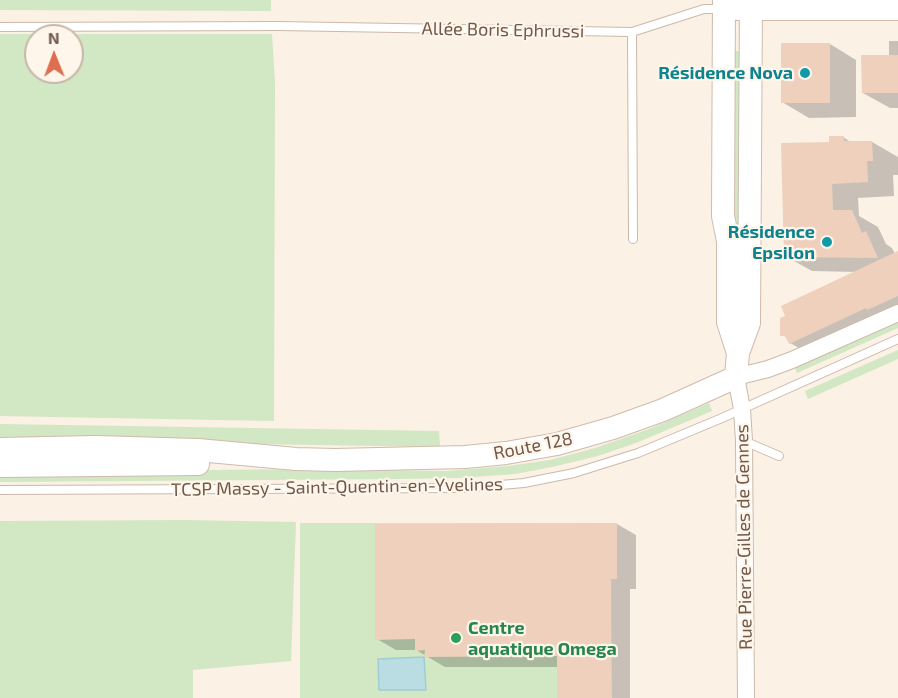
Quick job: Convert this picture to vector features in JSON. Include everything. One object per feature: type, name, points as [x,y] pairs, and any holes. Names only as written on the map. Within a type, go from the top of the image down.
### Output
[{"type":"main road","points":[[736,376],[738,353],[749,323],[751,4]]},
{"type":"main road","points":[[738,353],[728,322],[728,241],[723,216],[724,5],[898,9]]},
{"type":"main road","name":"Route 128","points":[[0,449],[95,447],[198,450],[296,459],[335,460],[465,457],[506,453],[547,446],[613,428],[663,410],[736,376]]},
{"type":"main road","name":"Route 128","points":[[0,466],[181,465],[296,459]]},
{"type":"street","points":[[736,376],[768,369],[792,360],[898,313]]},
{"type":"street","name":"Rue Pierre-Gilles de Gennes","points":[[736,376],[742,409],[744,441],[746,698]]},
{"type":"lane","name":"Allée Boris Ephrussi","points":[[0,27],[279,26],[632,32],[724,5]]},
{"type":"lane","points":[[632,32],[633,239]]},
{"type":"lane","name":"TCSP Massy - Saint-Quentin-en-Yvelines","points":[[0,490],[465,488],[524,483],[574,473],[638,453],[898,339]]},
{"type":"lane","points":[[744,441],[779,456]]},
{"type":"green space","points":[[0,0],[271,0],[271,11],[0,10]]},
{"type":"green space","points":[[0,34],[24,34],[24,84],[84,84],[84,34],[272,34],[275,82],[274,421],[0,416]]},
{"type":"green space","points":[[729,51],[744,51],[744,313],[729,218]]},
{"type":"green space","points":[[898,319],[898,328],[797,373],[794,366]]},
{"type":"green space","points":[[898,350],[898,359],[808,399],[805,391]]},
{"type":"green space","points":[[709,403],[712,411],[636,443],[598,456],[515,474],[398,479],[0,482],[0,472],[315,469],[446,471],[508,466],[550,460],[595,448],[649,429]]},
{"type":"green space","points":[[0,424],[439,431],[440,447],[0,440]]},
{"type":"green space","points":[[0,521],[296,522],[291,661],[193,670],[193,698],[0,698]]},
{"type":"green space","name":"Centre aquatique Omega","points":[[300,523],[617,523],[617,579],[611,579],[612,698],[300,698]]},
{"type":"water","points":[[424,657],[426,690],[379,690],[378,659]]},
{"type":"building","name":"Résidence Nova","points":[[781,43],[830,43],[830,103],[781,103]]},
{"type":"building","points":[[861,55],[898,55],[898,93],[862,93]]},
{"type":"building","name":"Résidence Epsilon","points":[[829,136],[844,136],[844,141],[872,141],[873,161],[867,161],[868,182],[832,184],[833,210],[852,210],[862,233],[866,231],[878,258],[784,257],[781,143],[829,142]]},
{"type":"building","points":[[898,251],[898,296],[867,310],[866,308],[789,344],[785,336],[780,336],[780,318],[785,316],[781,306]]},
{"type":"building","name":"Centre aquatique Omega","points":[[617,523],[617,579],[611,579],[612,698],[557,698],[557,656],[424,657],[425,650],[415,651],[415,639],[375,640],[375,524]]},
{"type":"place","name":"Résidence Nova","points":[[805,73]]},
{"type":"place","name":"Résidence Epsilon","points":[[827,242]]},
{"type":"place","name":"Centre aquatique Omega","points":[[456,638]]}]
